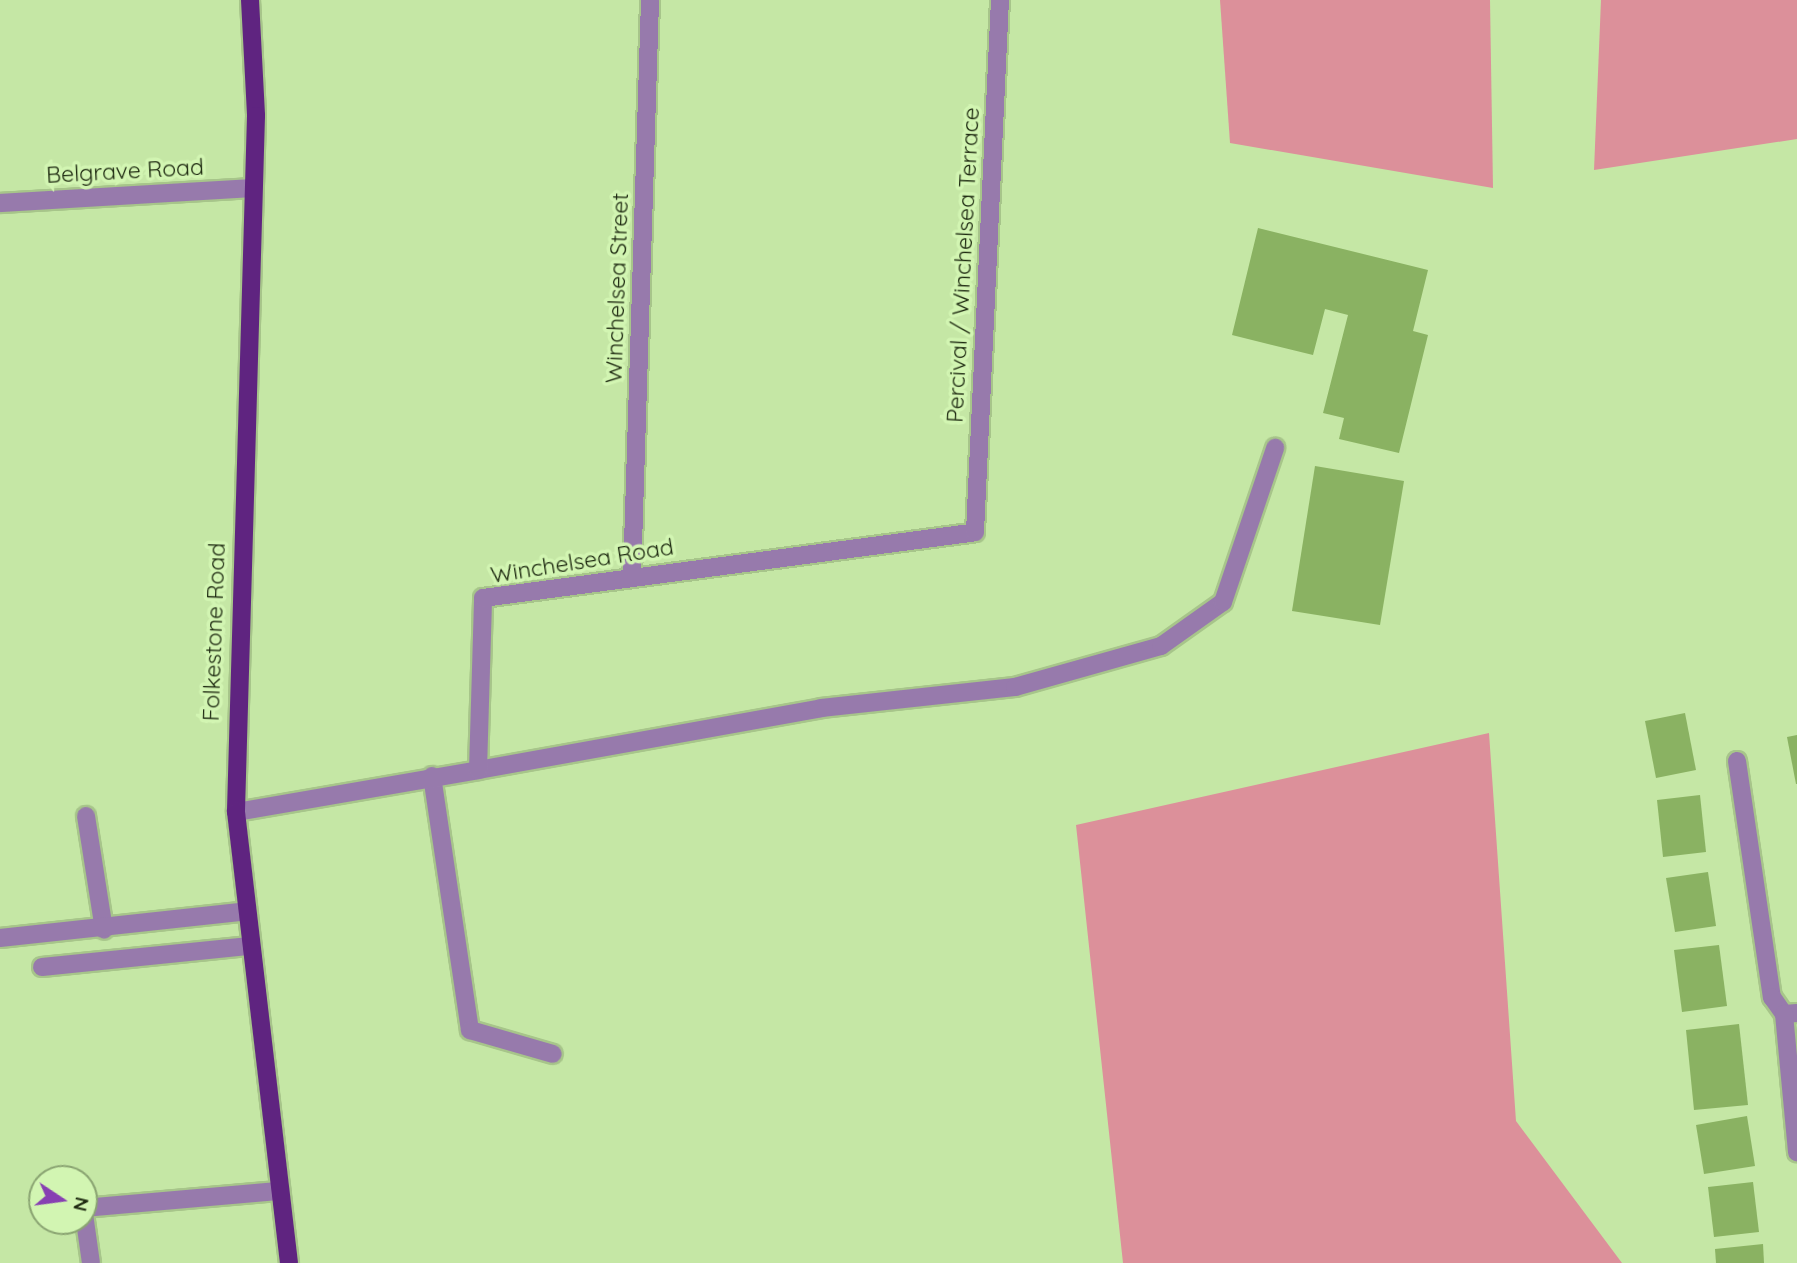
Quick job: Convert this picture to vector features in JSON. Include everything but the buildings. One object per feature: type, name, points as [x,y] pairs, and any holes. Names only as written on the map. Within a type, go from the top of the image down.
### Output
[{"type":"main road","name":"Folkestone Road","points":[[250,0],[253,188],[236,812],[289,1263]]},
{"type":"street","name":"Winchelsea Street","points":[[632,577],[650,0]]},
{"type":"street","name":"Percival / Winchelsea Terrace","points":[[975,532],[1000,0]]},
{"type":"street","name":"Belgrave Road","points":[[0,203],[253,188]]},
{"type":"street","points":[[236,812],[821,708],[1015,687],[1161,646],[1223,602],[1275,448]]},
{"type":"street","name":"Winchelsea Road","points":[[478,770],[483,598],[975,532]]},
{"type":"street","points":[[1737,761],[1772,997],[1790,1014],[1797,1152]]},
{"type":"street","points":[[432,776],[470,1030],[492,1042],[553,1054]]},
{"type":"street","points":[[86,816],[104,930]]},
{"type":"street","points":[[0,938],[104,930],[247,911]]},
{"type":"street","points":[[42,967],[250,946]]},
{"type":"street","points":[[98,1207],[280,1192]]},
{"type":"street","points":[[87,1235],[91,1263]]},
{"type":"shaded area","points":[[1220,0],[1490,0],[1493,188],[1230,143]]},
{"type":"shaded area","points":[[1601,0],[1797,0],[1797,139],[1594,170]]},
{"type":"shaded area","points":[[1489,733],[1516,1121],[1622,1263],[1123,1263],[1076,825]]}]
